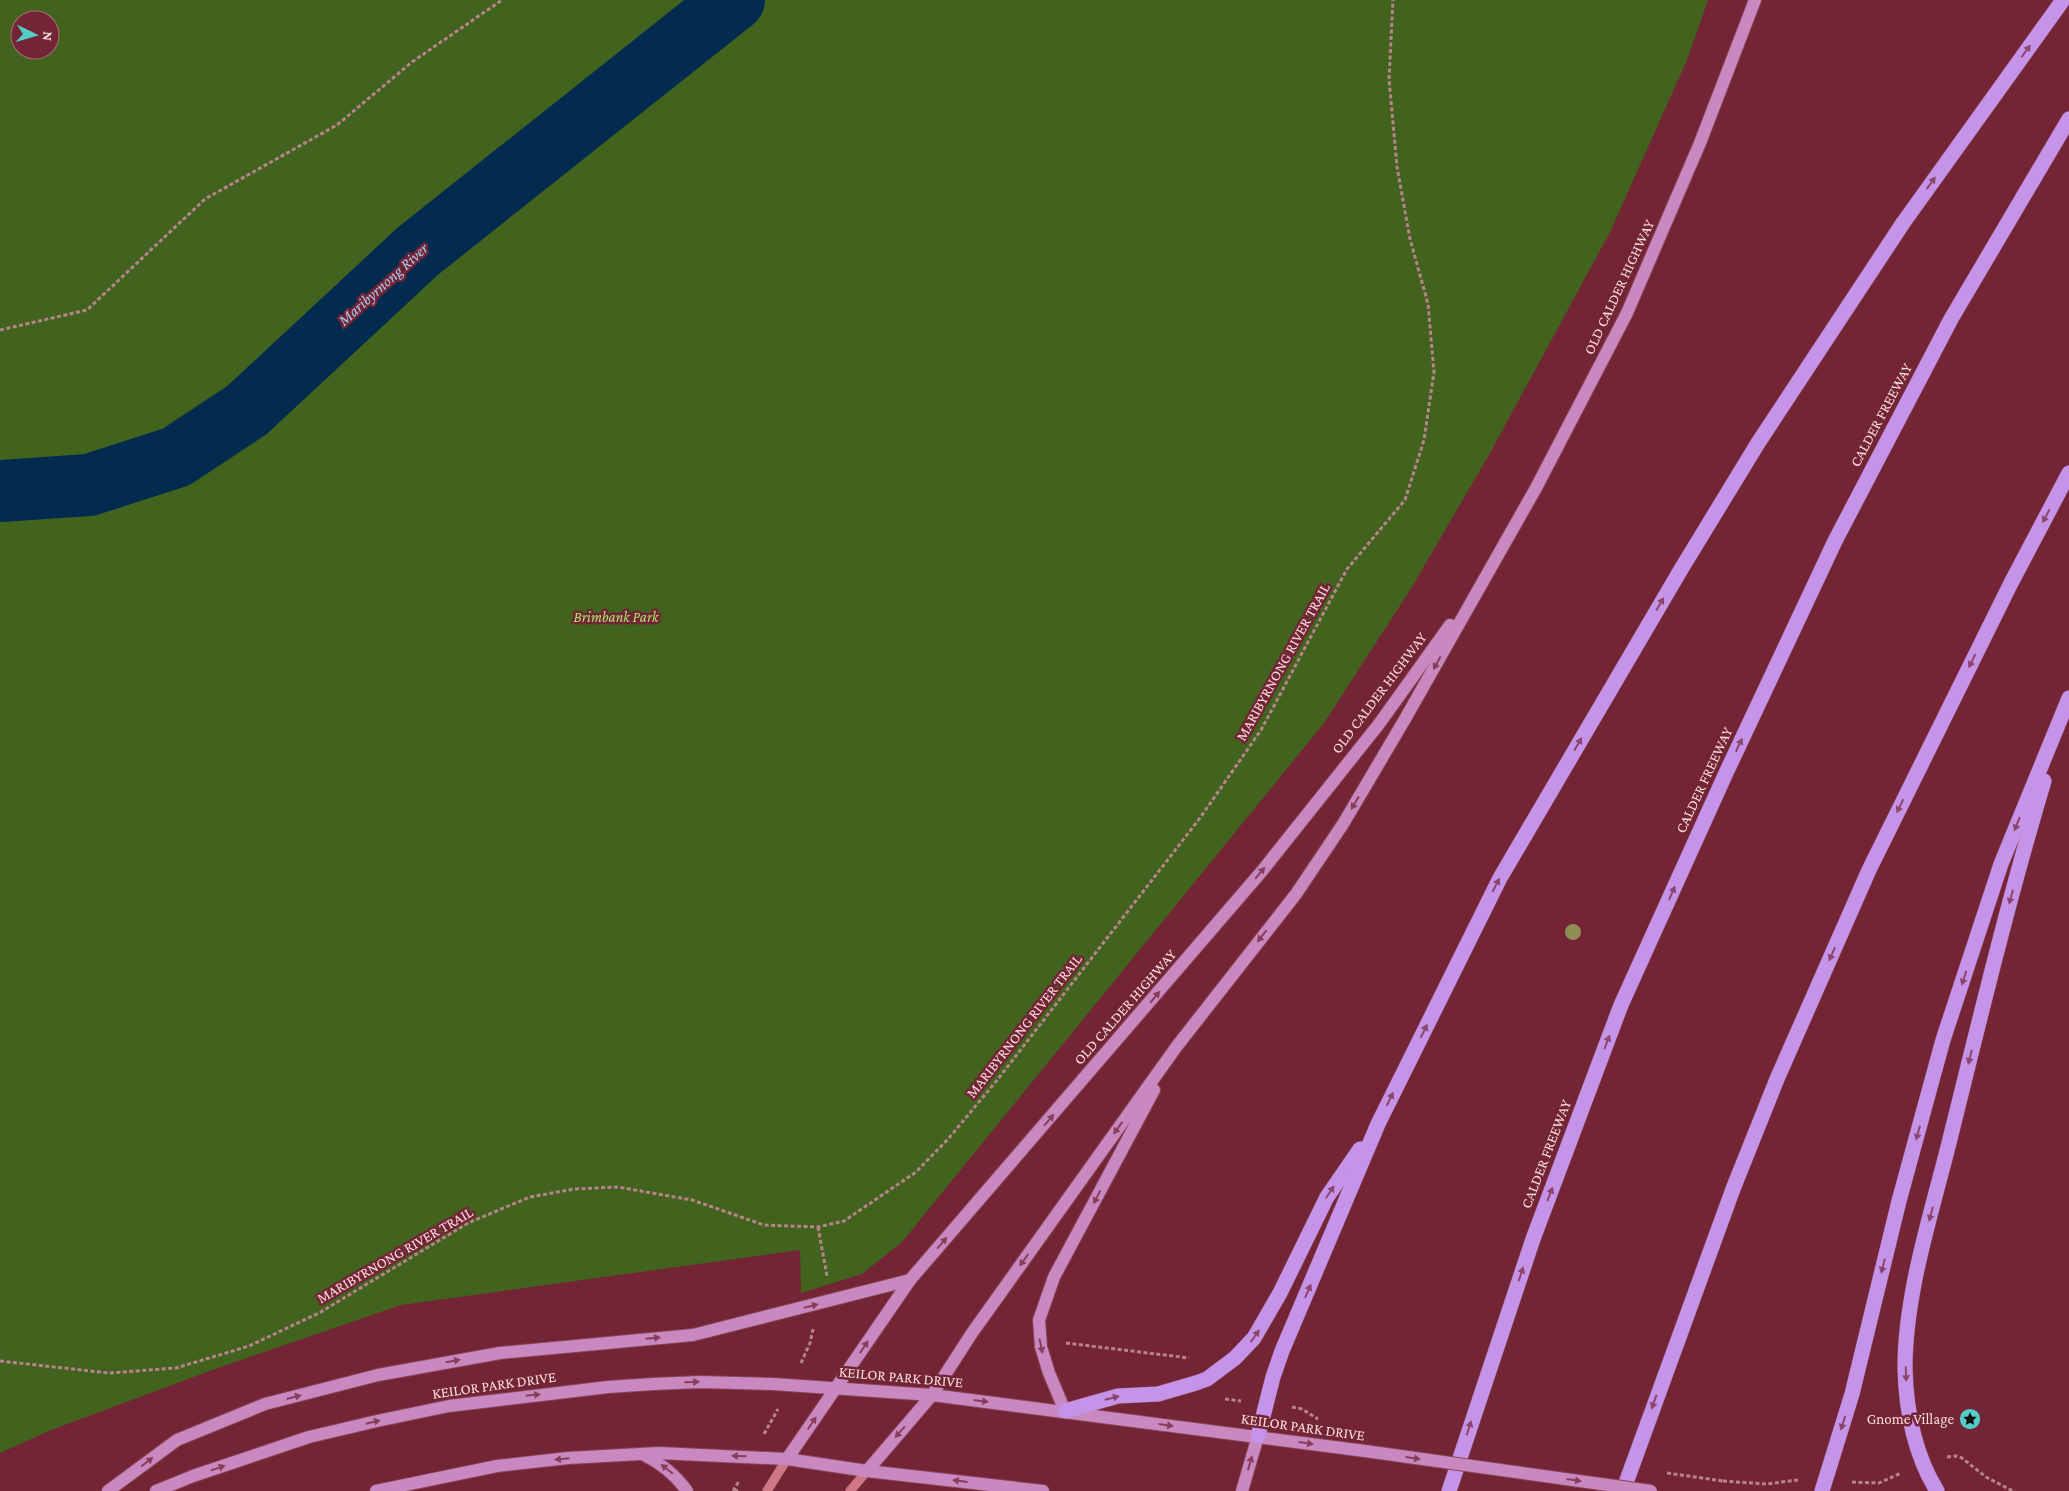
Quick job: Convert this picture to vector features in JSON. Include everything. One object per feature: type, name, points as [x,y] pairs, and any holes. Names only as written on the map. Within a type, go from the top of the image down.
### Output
[{"type":"highway","points":[[1258,1436],[1273,1377],[1282,1351],[1378,1124],[1500,878],[1680,571],[1758,443],[1903,223],[2063,0]]},
{"type":"highway","name":"CALDER FREEWAY","points":[[1449,1491],[1533,1239],[1625,996],[1726,773],[1835,541],[1951,319],[2069,119]]},
{"type":"highway","points":[[1622,1491],[1733,1189],[1777,1079],[1865,878],[2010,582],[2069,473]]},
{"type":"highway","points":[[1822,1491],[1852,1394],[1899,1202],[1943,1040],[2001,864],[2069,698]]},
{"type":"highway","points":[[1937,1491],[1923,1467],[1907,1403],[1905,1367],[1908,1319],[1922,1251],[1982,1009],[2022,856],[2069,698]]},
{"type":"highway","points":[[1065,1411],[1118,1396],[1158,1394],[1207,1380],[1235,1358],[1254,1338],[1280,1293],[1327,1196],[1378,1124]]},
{"type":"main road","name":"OLD CALDER HIGHWAY","points":[[867,1471],[932,1395],[972,1333],[1177,1046],[1296,894],[1344,824],[1558,447],[1627,313],[1700,143],[1755,0]]},
{"type":"main road","name":"OLD CALDER HIGHWAY","points":[[787,1459],[910,1280],[1262,871],[1379,724],[1486,574]]},
{"type":"main road","points":[[1065,1411],[1049,1373],[1041,1346],[1039,1320],[1054,1277],[1177,1046]]},
{"type":"main road","points":[[108,1491],[177,1440],[265,1404],[378,1375],[500,1353],[693,1334],[910,1280]]},
{"type":"main road","name":"KEILOR PARK DRIVE","points":[[156,1491],[309,1437],[449,1406],[608,1387],[700,1382],[837,1388],[932,1395],[1258,1436],[1651,1491]]},
{"type":"main road","points":[[1242,1491],[1258,1436]]},
{"type":"main road","points":[[642,1454],[664,1466],[678,1478],[687,1491]]},
{"type":"main road","points":[[376,1491],[497,1466],[568,1458],[642,1454],[787,1459],[867,1471],[1043,1491]]},
{"type":"street","points":[[767,1491],[787,1459]]},
{"type":"street","points":[[850,1491],[867,1471]]},
{"type":"path","points":[[0,330],[87,310],[205,199],[337,125],[412,62],[502,0]]},
{"type":"path","name":"MARIBYRNONG RIVER TRAIL","points":[[0,1361],[109,1373],[176,1368],[249,1346],[319,1313],[468,1223],[530,1197],[574,1189],[618,1187],[692,1200],[764,1225],[818,1227],[844,1221],[916,1172],[950,1138],[998,1079],[1200,818],[1261,730],[1347,569],[1405,500],[1424,440],[1434,372],[1428,304],[1410,239],[1397,167],[1389,79],[1393,0]]},
{"type":"path","points":[[1041,1346],[1066,1343],[1188,1357],[1198,1364],[1207,1380]]},
{"type":"path","points":[[1941,1458],[1956,1456],[1962,1458],[1986,1477],[2013,1491]]},
{"type":"path","points":[[1855,1482],[1879,1482],[1896,1475]]},
{"type":"path","points":[[1723,1481],[1766,1484],[1803,1479]]},
{"type":"path","points":[[733,1491],[740,1491]]},
{"type":"green space","name":"Brimbank Park","points":[[0,0],[1708,0],[1687,60],[1610,232],[1490,453],[1412,587],[1324,723],[902,1242],[862,1274],[801,1293],[800,1250],[401,1305],[215,1369],[51,1430],[0,1453]]},
{"type":"waterway","name":"Maribyrnong River","points":[[0,491],[89,485],[176,457],[247,410],[418,251],[734,0]]},
{"type":"place","name":"Gnome Village","points":[[1970,1419]]}]
